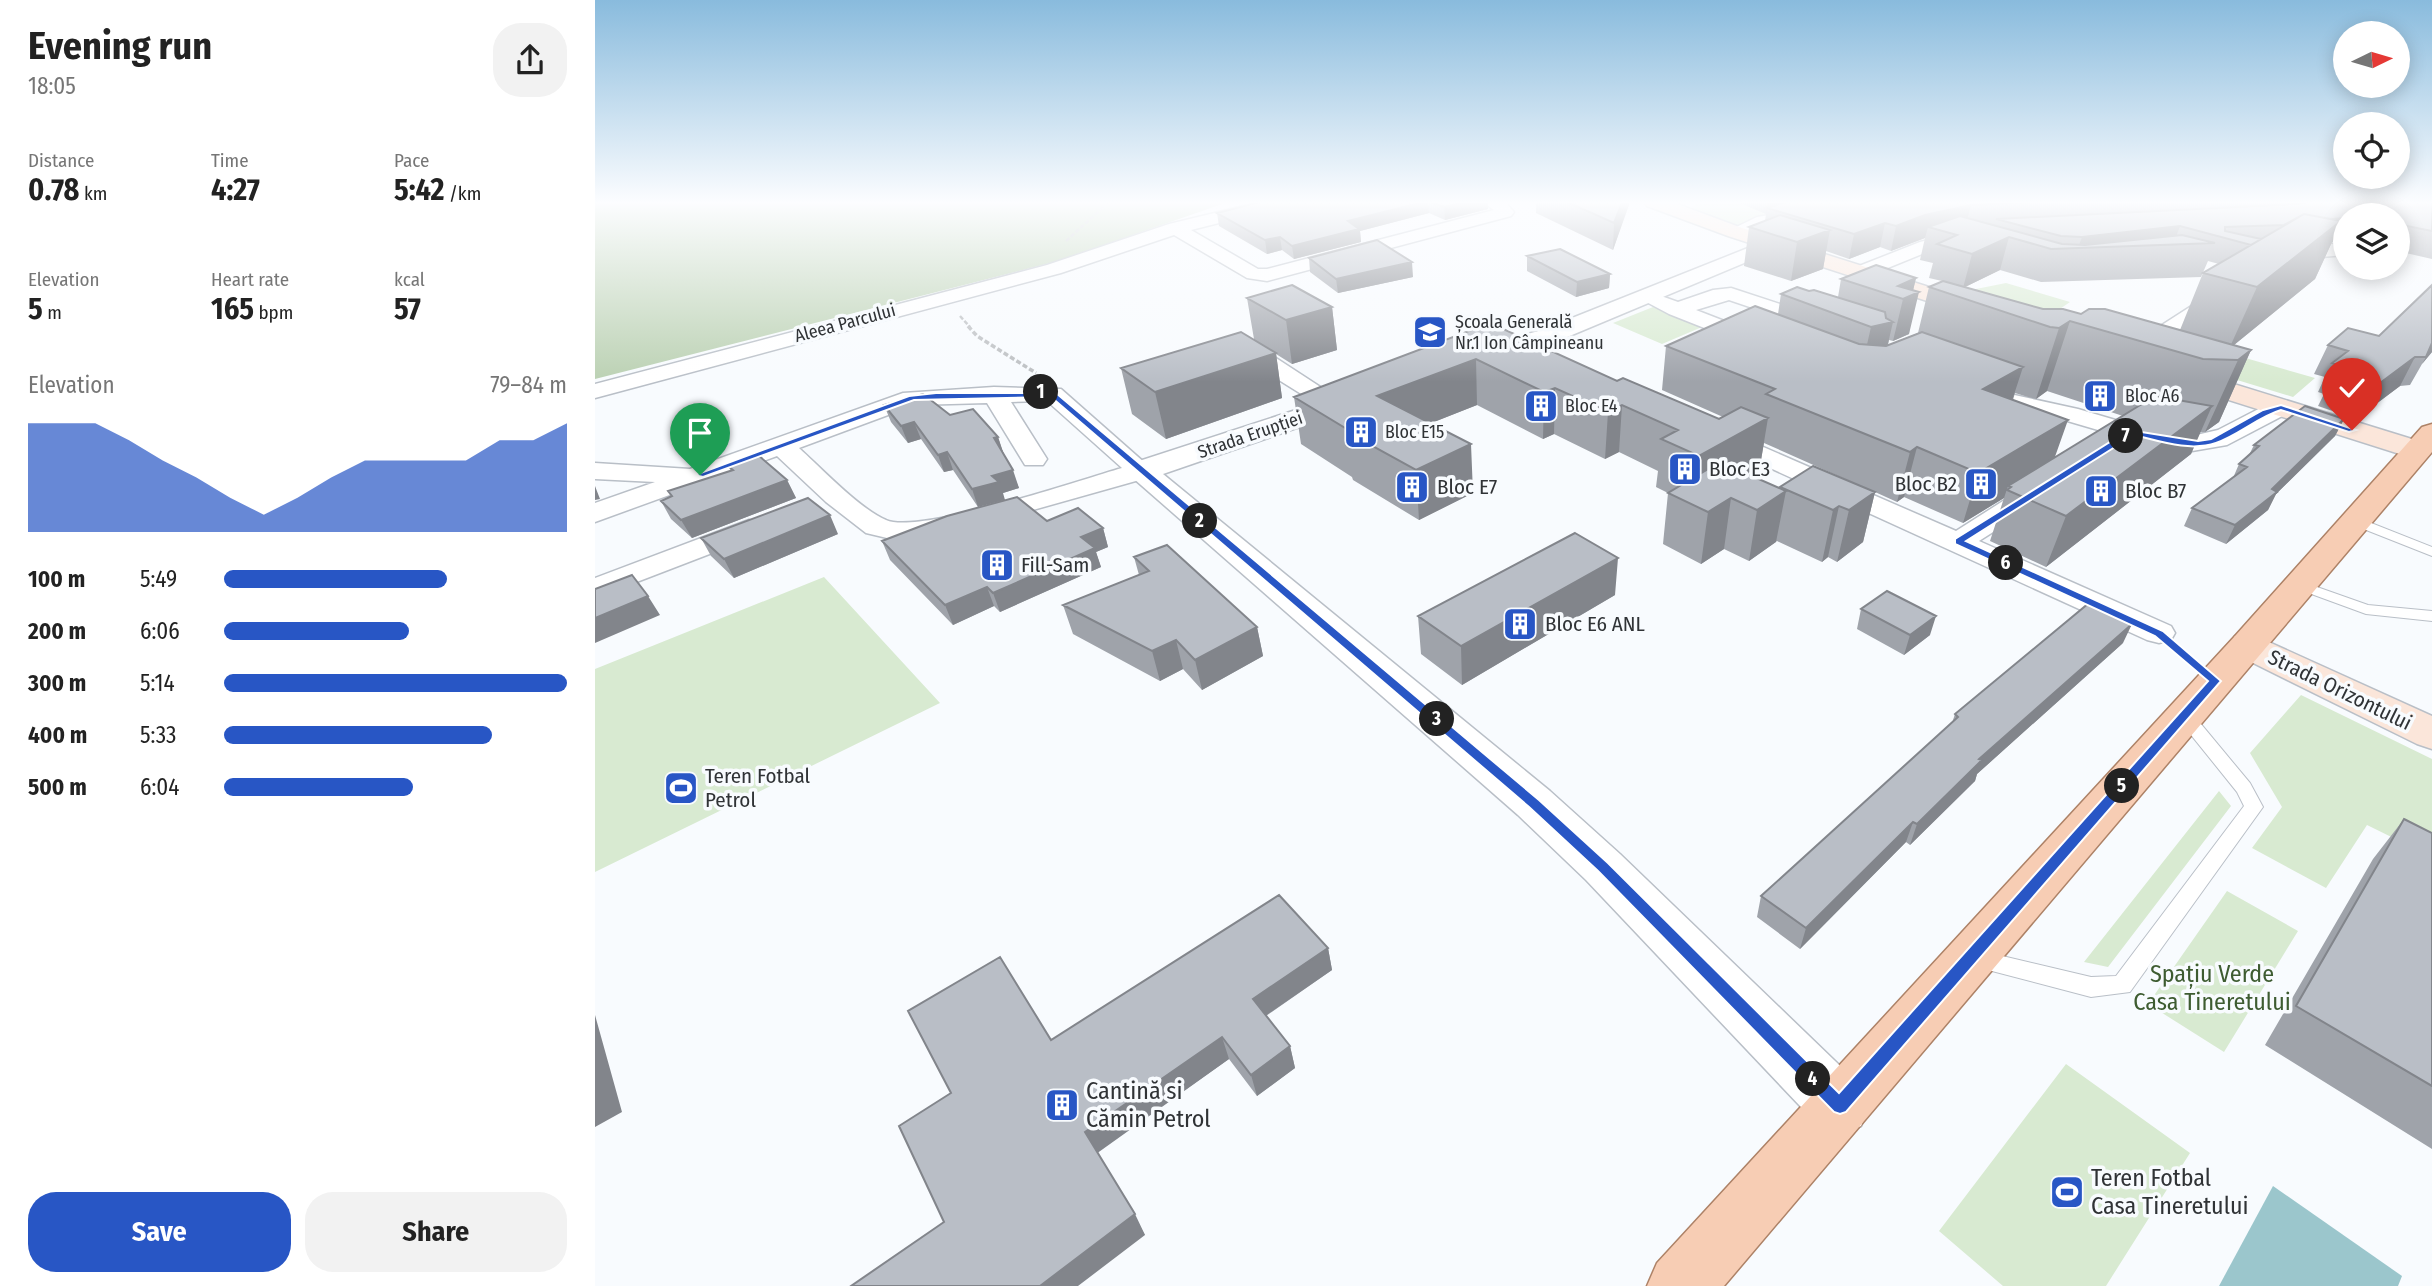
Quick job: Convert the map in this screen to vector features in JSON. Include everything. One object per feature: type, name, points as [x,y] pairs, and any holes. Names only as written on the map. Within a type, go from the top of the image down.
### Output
[{"type":"main road","points":[[1830,262],[2005,319]]},
{"type":"main road","points":[[1680,1286],[2249,645],[2424,442],[2281,407],[2156,368],[2114,358]]},
{"type":"main road","name":"Strada Orizontului","points":[[2249,645],[2432,734]]},
{"type":"street","name":"Aleea Parcului","points":[[595,391],[1077,262]]},
{"type":"street","points":[[1233,262],[1254,274],[1267,275],[1316,262]]},
{"type":"street","points":[[1457,361],[1518,346],[1647,298],[1731,262]]},
{"type":"street","points":[[1861,272],[1888,262]]},
{"type":"street","points":[[2264,267],[2272,262]]},
{"type":"street","points":[[2114,358],[2241,279],[2218,272]]},
{"type":"street","points":[[1676,310],[1720,294],[1731,294],[1837,331]]},
{"type":"street","points":[[1647,298],[1773,349]]},
{"type":"street","points":[[1518,346],[1555,362]]},
{"type":"street","points":[[1215,376],[1251,363],[1268,363],[1336,405]]},
{"type":"street","points":[[1969,389],[2022,407],[2065,413],[2171,442],[2198,444],[2214,441],[2266,412],[2281,407]]},
{"type":"street","name":"Strada Erupției","points":[[1142,471],[1372,392]]},
{"type":"street","points":[[994,394],[1034,459]]},
{"type":"street","points":[[595,513],[912,398],[1053,394],[1534,803],[1603,867],[1840,1106]]},
{"type":"street","points":[[1697,426],[2159,633]]},
{"type":"street","points":[[2097,454],[2132,432]]},
{"type":"street","points":[[781,445],[836,496],[876,527],[904,533],[952,524],[1142,471]]},
{"type":"street","points":[[595,471],[700,475]]},
{"type":"street","points":[[1958,542],[2063,476]]},
{"type":"street","points":[[809,506],[836,496]]},
{"type":"street","points":[[595,589],[771,521]]},
{"type":"lane","points":[[2356,521],[2432,552]]},
{"type":"lane","points":[[2300,585],[2365,608],[2432,616]]},
{"type":"lane","points":[[1971,957],[2091,987],[2122,985],[2254,807],[2244,788],[2185,716]]},
{"type":"path","points":[[954,295],[959,314],[977,336],[1025,365],[1044,380],[1053,394]]},
{"type":"path","points":[[2159,633],[2215,681]]},
{"type":"green space","points":[[595,262],[1054,262],[595,379]]},
{"type":"green space","points":[[2006,283],[2070,302],[2051,315],[1966,291]]},
{"type":"green space","points":[[1653,307],[1702,327],[1662,344],[1613,323]]},
{"type":"green space","points":[[2169,336],[2315,378],[2293,397],[2145,352]]},
{"type":"green space","name":"Teren Fotbal Petrol","points":[[824,577],[940,703],[595,872],[595,669]]},
{"type":"green space","points":[[2301,695],[2432,759],[2432,857],[2367,825],[2326,888],[2252,848],[2282,807],[2250,753]]},
{"type":"green space","points":[[2219,791],[2231,806],[2108,967],[2084,962]]},
{"type":"green space","name":"Spațiu Verde Casa Tineretului","points":[[2227,891],[2298,931],[2224,1052],[2148,1004]]},
{"type":"green space","name":"Teren Fotbal Casa Tineretului","points":[[2066,1064],[2190,1153],[2106,1286],[2003,1286],[1939,1231]]},
{"type":"water","points":[[2273,1186],[2402,1276],[2398,1286],[2219,1286]]},
{"type":"building","points":[[1314,262],[1412,262],[1336,279]]},
{"type":"building","points":[[1539,262],[1586,262],[1610,274],[1577,282]]},
{"type":"building","points":[[2222,262],[2289,262],[2257,287],[2203,273]]},
{"type":"building","points":[[1876,265],[1916,278],[1898,286],[1919,292],[1903,299],[1841,279]]},
{"type":"building","points":[[1943,281],[2043,309],[2063,309],[2081,314],[2089,309],[2105,309],[2251,350],[2238,360],[2203,359],[2070,321],[2059,328],[2050,327],[1929,287]]},
{"type":"building","points":[[1292,285],[1332,307],[1286,320],[1247,298]]},
{"type":"building","points":[[2432,285],[2432,343],[2426,357],[2415,357],[2372,389],[2332,377],[2346,367],[2332,363],[2348,351],[2328,345],[2348,328],[2379,336]]},
{"type":"building","points":[[1797,287],[1885,312],[1886,318],[1893,322],[1871,327],[1781,294]]},
{"type":"building","points":[[1755,306],[1859,344],[1886,346],[1922,332],[2023,367],[1983,389],[2068,420],[1978,473],[1917,447],[1910,452],[1766,394],[1775,389],[1666,346]]},
{"type":"building","points":[[1490,323],[1617,381],[1623,378],[1719,419],[1741,407],[1768,418],[1699,456],[1661,439],[1678,430],[1622,405],[1608,412],[1555,388],[1544,392],[1476,359],[1377,396],[1471,444],[1416,470],[1347,432],[1350,431],[1294,397]]},
{"type":"building","points":[[1241,332],[1276,353],[1155,392],[1121,368]]},
{"type":"building","points":[[923,394],[950,415],[973,409],[998,437],[994,438],[1013,470],[992,476],[999,482],[972,489],[947,452],[938,455],[914,422],[901,426],[884,405]]},
{"type":"building","points":[[2155,396],[2212,406],[2066,516],[2007,490],[2011,487],[2008,486]]},
{"type":"building","points":[[2305,406],[2344,419],[2272,489],[2277,492],[2235,525],[2192,508],[2247,467],[2239,464],[2259,446],[2254,445]]},
{"type":"building","points":[[758,455],[787,480],[681,520],[661,501],[672,496],[668,491],[733,470],[728,466]]},
{"type":"building","points":[[1720,462],[1786,491],[1757,510],[1731,498],[1708,512],[1668,493]]},
{"type":"building","points":[[1813,466],[1875,492],[1849,510],[1839,506],[1833,510],[1780,487]]},
{"type":"building","name":"Fill-Sam","points":[[1017,497],[1047,521],[1078,508],[1103,528],[1081,537],[1095,548],[993,593],[987,587],[945,605],[882,541],[947,516]]},
{"type":"building","points":[[808,498],[830,515],[724,559],[701,538]]},
{"type":"building","points":[[1575,533],[1618,558],[1461,646],[1418,616]]},
{"type":"building","points":[[1167,545],[1257,627],[1195,660],[1176,640],[1152,651],[1063,605],[1149,571],[1134,557]]},
{"type":"building","points":[[632,575],[648,596],[595,618],[595,589]]},
{"type":"building","points":[[1887,591],[1936,616],[1910,635],[1861,609]]},
{"type":"building","points":[[2089,603],[2132,624],[1979,759],[1982,760],[1917,824],[1913,822],[1806,928],[1761,896],[1958,717],[1955,714]]},
{"type":"building","points":[[2404,819],[2432,833],[2432,1086],[2296,1006]]},
{"type":"building","name":"Cantină si Cămin Petrol","points":[[1279,895],[1328,948],[1253,999],[1290,1046],[1251,1075],[1222,1037],[1085,1132],[1135,1214],[1040,1286],[851,1286],[944,1222],[899,1126],[951,1093],[908,1011],[1000,957],[1051,1040]]},
{"type":"place","name":"Școala Generală Nr.1 Ion Câmpineanu","points":[[1430,332]]},
{"type":"place","name":"Bloc A6","points":[[2100,396]]},
{"type":"place","name":"Bloc E4","points":[[1541,406]]},
{"type":"place","name":"Bloc E15","points":[[1361,432]]},
{"type":"place","name":"Bloc E3","points":[[1685,469]]},
{"type":"place","name":"Bloc B2","points":[[1981,484]]},
{"type":"place","name":"Bloc E7","points":[[1412,487]]},
{"type":"place","name":"Bloc B7","points":[[2101,491]]},
{"type":"place","name":"Fill-Sam","points":[[997,565]]},
{"type":"place","name":"Bloc E6 ANL","points":[[1520,624]]},
{"type":"place","name":"Teren Fotbal Petrol","points":[[681,788]]},
{"type":"place","name":"Cantină si Cămin Petrol","points":[[1062,1105]]},
{"type":"place","name":"Teren Fotbal Casa Tineretului","points":[[2067,1192]]},
{"type":"route","points":[[700,475],[912,398],[936,395],[1053,394],[1156,485],[1534,803],[1603,867],[1840,1106],[2215,681],[2159,633],[1958,542],[2132,432],[2171,442],[2198,444],[2214,441],[2266,412],[2281,407],[2352,430]]}]
